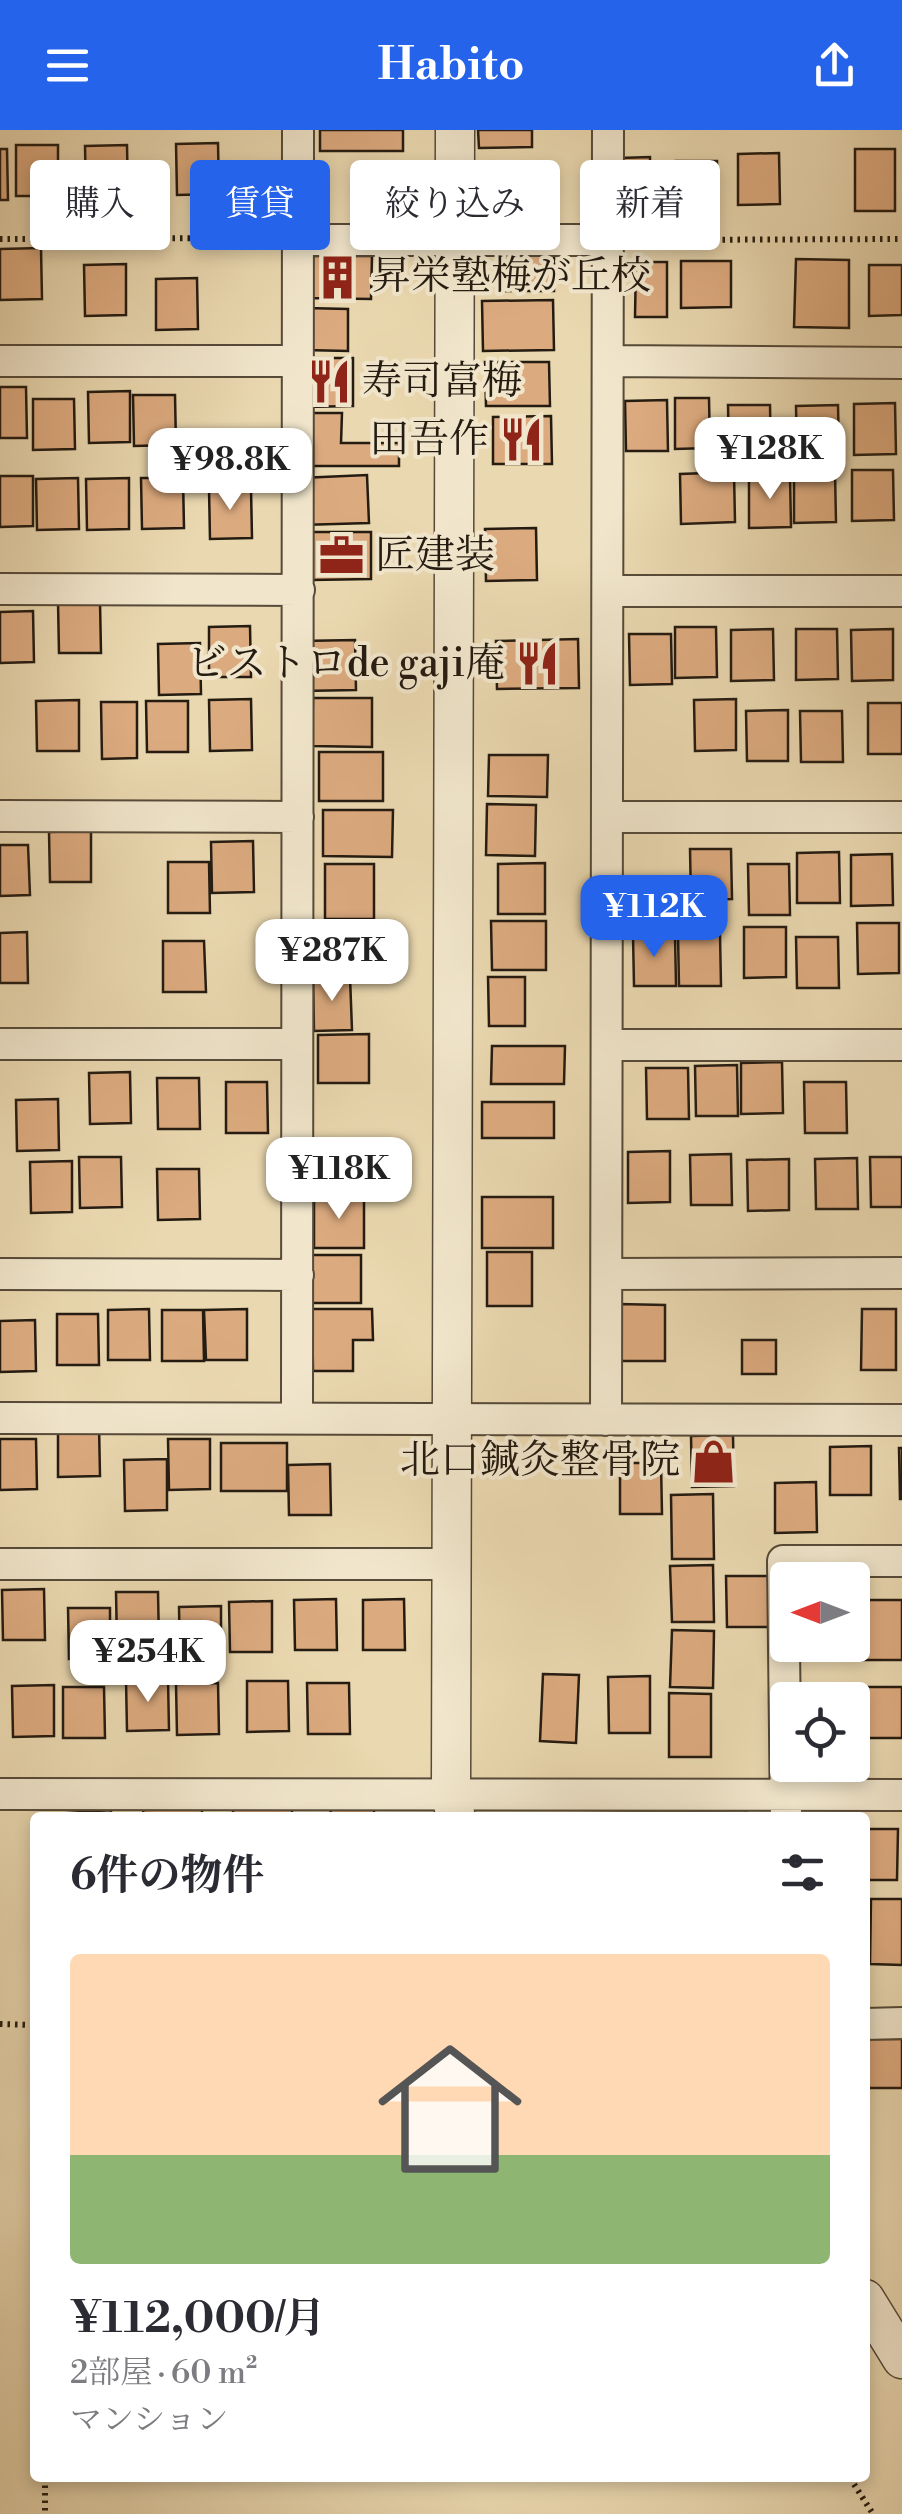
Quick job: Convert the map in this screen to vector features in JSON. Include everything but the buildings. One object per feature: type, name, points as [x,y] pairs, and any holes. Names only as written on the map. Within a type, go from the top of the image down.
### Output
[{"type":"street","points":[[298,130],[298,160]]},
{"type":"street","points":[[456,130],[456,160]]},
{"type":"street","points":[[608,130],[608,160]]},
{"type":"street","points":[[297,1418],[298,250]]},
{"type":"street","points":[[453,1806],[456,250]]},
{"type":"street","points":[[606,1420],[609,250]]},
{"type":"street","points":[[0,361],[298,361]]},
{"type":"street","points":[[609,361],[902,363]]},
{"type":"street","points":[[0,589],[299,590]]},
{"type":"street","points":[[609,591],[902,591]]},
{"type":"street","points":[[0,816],[298,817]]},
{"type":"street","points":[[608,817],[902,817]]},
{"type":"street","points":[[0,1044],[297,1044]]},
{"type":"street","points":[[609,1045],[902,1045]]},
{"type":"street","points":[[608,1274],[902,1273]]},
{"type":"street","points":[[0,1274],[298,1274]]},
{"type":"street","points":[[0,1418],[902,1420]]},
{"type":"street","points":[[786,1806],[783,1561],[902,1561]]},
{"type":"street","points":[[0,1564],[452,1564]]},
{"type":"street","points":[[0,1794],[453,1806],[786,1806],[902,1795]]},
{"type":"street","points":[[870,2024],[902,2024]]},
{"type":"street","points":[[870,2306],[902,2359]]},
{"type":"path","points":[[0,238],[190,239]]},
{"type":"path","points":[[720,240],[902,239]]},
{"type":"path","points":[[0,2024],[30,2025]]},
{"type":"path","points":[[45,2482],[45,2514]]},
{"type":"path","points":[[853,2482],[873,2514]]},
{"type":"green space","points":[[744,1810],[746,1812],[643,1812]]},
{"type":"place","name":"昇栄塾梅が丘校","points":[[338,277]]},
{"type":"place","name":"寿司富梅","points":[[329,382]]},
{"type":"place","name":"田吾作","points":[[522,440]]},
{"type":"place","name":"匠建装","points":[[342,556]]},
{"type":"place","name":"ビストロde gaji庵","points":[[538,664]]},
{"type":"place","name":"北口鍼灸整骨院","points":[[713,1461]]}]
